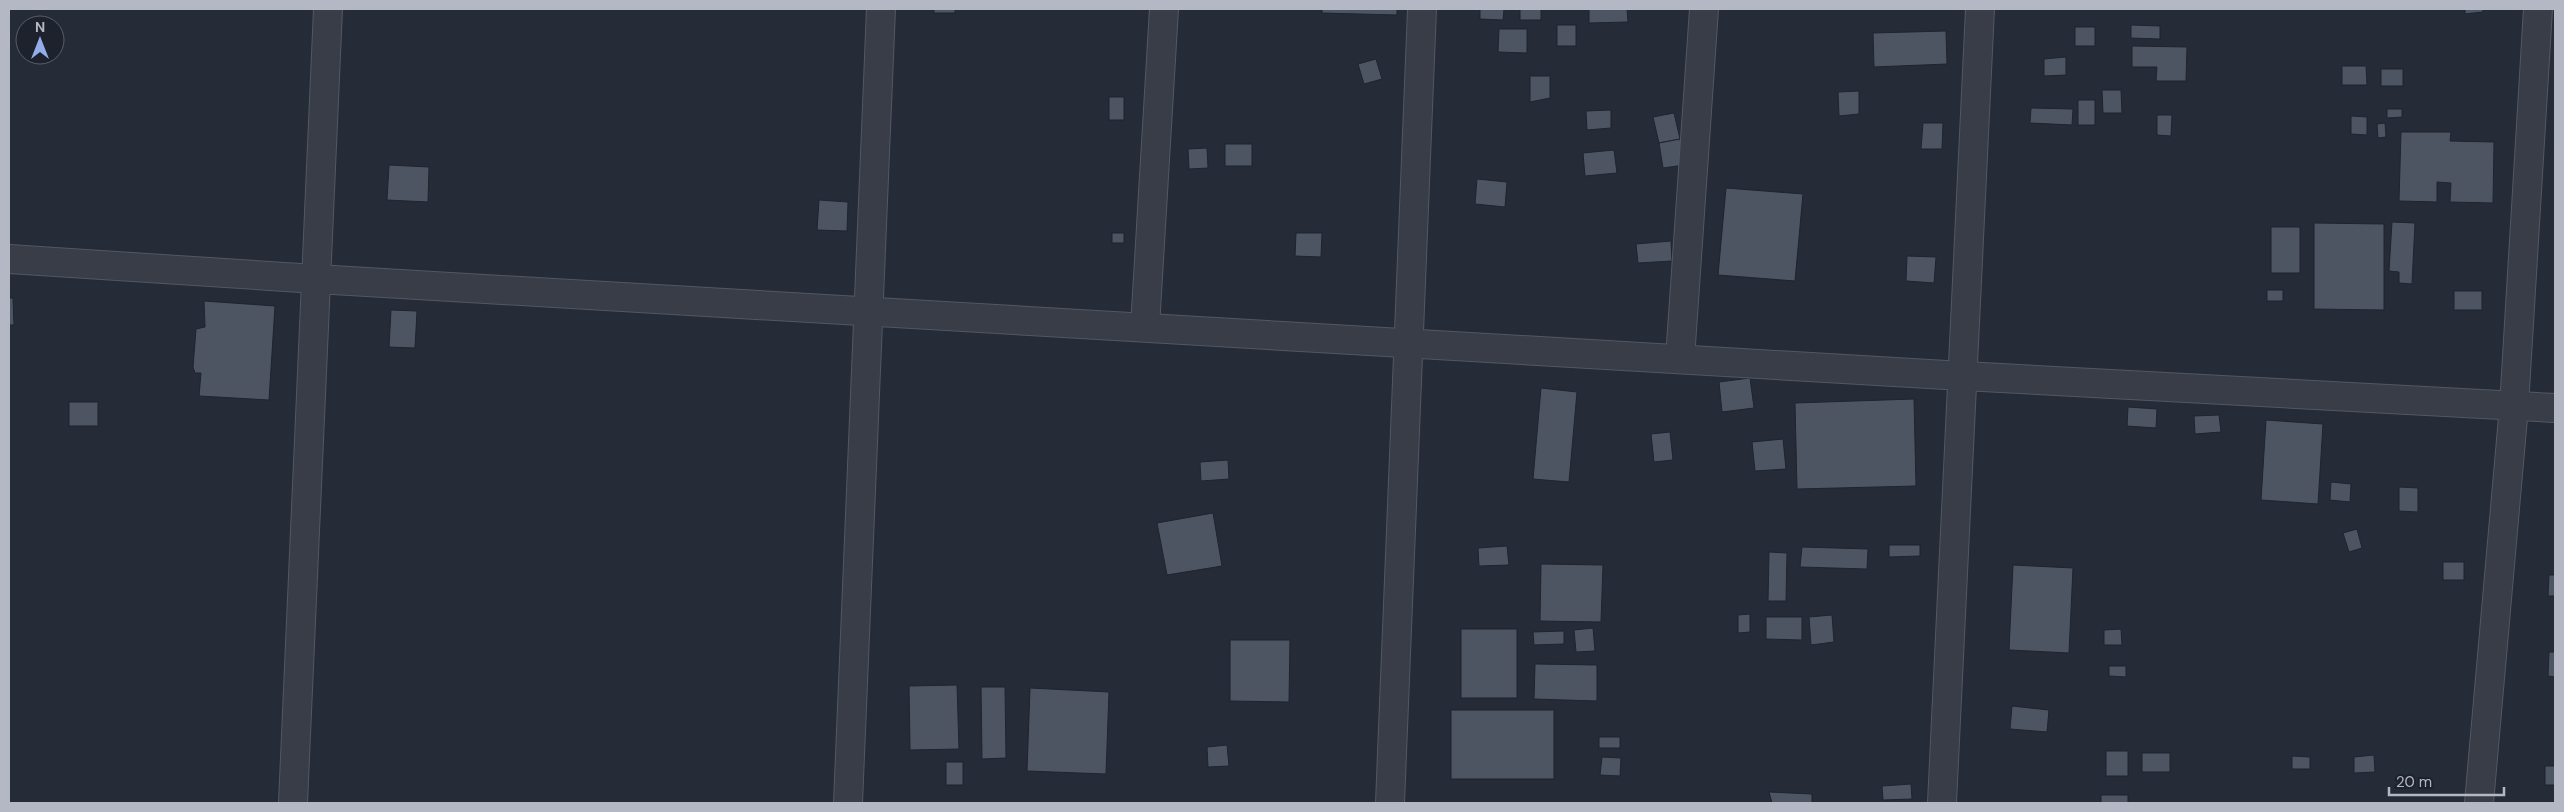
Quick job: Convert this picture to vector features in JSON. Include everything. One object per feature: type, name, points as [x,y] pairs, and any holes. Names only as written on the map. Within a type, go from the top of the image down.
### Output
[{"type":"street","points":[[292,803],[328,9]]},
{"type":"street","points":[[848,803],[880,9]]},
{"type":"street","points":[[1145,327],[1164,9]]},
{"type":"street","points":[[1390,803],[1407,343],[1422,9]]},
{"type":"street","points":[[1680,359],[1704,9]]},
{"type":"street","points":[[1942,803],[1980,9]]},
{"type":"street","points":[[2479,803],[2514,406],[2538,9]]},
{"type":"street","points":[[9,259],[316,279],[869,310],[1963,376],[2555,408]]},
{"type":"building","points":[[934,9],[955,9],[955,13],[934,13]]},
{"type":"building","points":[[1322,9],[1397,9],[1397,15],[1322,13]]},
{"type":"building","points":[[1480,9],[1504,9],[1503,20],[1480,19]]},
{"type":"building","points":[[1520,9],[1541,9],[1541,20],[1520,20]]},
{"type":"building","points":[[1589,9],[1627,9],[1628,22],[1589,23]]},
{"type":"building","points":[[2465,9],[2483,9],[2483,12],[2465,14]]},
{"type":"building","points":[[1557,25],[1576,25],[1576,46],[1557,46]]},
{"type":"building","points":[[2131,25],[2160,26],[2160,39],[2131,38]]},
{"type":"building","points":[[2075,27],[2095,27],[2095,46],[2075,46]]},
{"type":"building","points":[[1499,29],[1527,29],[1527,53],[1498,52]]},
{"type":"building","points":[[1946,31],[1947,64],[1874,67],[1873,33]]},
{"type":"building","points":[[2132,46],[2187,47],[2186,81],[2156,81],[2157,67],[2132,67]]},
{"type":"building","points":[[2066,57],[2066,75],[2044,76],[2044,59]]},
{"type":"building","points":[[1376,59],[1382,79],[1364,84],[1358,64]]},
{"type":"building","points":[[2342,66],[2366,66],[2367,85],[2342,85]]},
{"type":"building","points":[[2381,69],[2403,69],[2403,86],[2381,86]]},
{"type":"building","points":[[1530,76],[1550,76],[1550,98],[1530,102]]},
{"type":"building","points":[[2102,90],[2121,90],[2122,113],[2103,113]]},
{"type":"building","points":[[1859,91],[1859,114],[1839,116],[1838,92]]},
{"type":"building","points":[[1109,97],[1124,97],[1124,120],[1109,120]]},
{"type":"building","points":[[2078,100],[2095,100],[2095,125],[2078,125]]},
{"type":"building","points":[[2031,108],[2073,109],[2072,125],[2030,123]]},
{"type":"building","points":[[2387,109],[2402,109],[2402,117],[2387,118]]},
{"type":"building","points":[[1611,110],[1611,128],[1587,130],[1586,111]]},
{"type":"building","points":[[1674,113],[1680,139],[1659,143],[1653,117]]},
{"type":"building","points":[[2157,115],[2172,115],[2171,136],[2157,135]]},
{"type":"building","points":[[2351,116],[2367,117],[2367,135],[2351,134]]},
{"type":"building","points":[[1923,123],[1943,123],[1942,149],[1921,149]]},
{"type":"building","points":[[2385,123],[2386,137],[2378,138],[2377,124]]},
{"type":"building","points":[[2401,132],[2451,132],[2450,141],[2494,142],[2493,203],[2450,202],[2451,183],[2437,182],[2437,202],[2399,201]]},
{"type":"building","points":[[1680,139],[1684,165],[1663,168],[1659,143]]},
{"type":"building","points":[[1225,144],[1252,144],[1252,166],[1225,166]]},
{"type":"building","points":[[1207,148],[1208,168],[1189,169],[1188,149]]},
{"type":"building","points":[[1614,150],[1617,173],[1585,176],[1583,153]]},
{"type":"building","points":[[389,165],[429,167],[428,202],[387,200]]},
{"type":"building","points":[[1477,179],[1507,182],[1505,207],[1475,204]]},
{"type":"building","points":[[1726,188],[1803,194],[1795,281],[1718,275]]},
{"type":"building","points":[[819,200],[848,202],[847,231],[817,230]]},
{"type":"building","points":[[2392,222],[2415,223],[2412,284],[2399,283],[2399,272],[2389,271]]},
{"type":"building","points":[[2314,223],[2384,224],[2384,310],[2314,309]]},
{"type":"building","points":[[2271,227],[2300,227],[2300,273],[2271,273]]},
{"type":"building","points":[[1112,233],[1124,233],[1124,243],[1112,243]]},
{"type":"building","points":[[1296,233],[1322,233],[1321,257],[1295,256]]},
{"type":"building","points":[[1671,241],[1672,261],[1638,263],[1636,244]]},
{"type":"building","points":[[1907,256],[1936,257],[1934,283],[1906,281]]},
{"type":"building","points":[[2267,290],[2283,290],[2283,301],[2267,301]]},
{"type":"building","points":[[2454,291],[2482,291],[2482,310],[2454,310]]},
{"type":"building","points":[[9,298],[13,298],[14,325],[9,325]]},
{"type":"building","points":[[204,301],[275,306],[269,400],[199,396],[201,373],[195,373],[193,367],[196,329],[205,327]]},
{"type":"building","points":[[391,310],[417,311],[415,348],[389,347]]},
{"type":"building","points":[[1750,378],[1754,408],[1722,412],[1719,382]]},
{"type":"building","points":[[1541,388],[1577,392],[1569,482],[1533,479]]},
{"type":"building","points":[[1914,399],[1916,486],[1797,489],[1795,403]]},
{"type":"building","points":[[69,402],[98,402],[98,426],[69,426]]},
{"type":"building","points":[[2128,407],[2157,409],[2156,428],[2127,426]]},
{"type":"building","points":[[2219,415],[2221,432],[2195,434],[2194,416]]},
{"type":"building","points":[[2266,420],[2323,424],[2318,504],[2261,500]]},
{"type":"building","points":[[1670,432],[1673,460],[1654,462],[1651,434]]},
{"type":"building","points":[[1783,439],[1786,469],[1755,471],[1752,442]]},
{"type":"building","points":[[1228,460],[1229,479],[1201,481],[1200,462]]},
{"type":"building","points":[[2331,482],[2351,484],[2350,502],[2330,500]]},
{"type":"building","points":[[2399,487],[2418,488],[2418,512],[2399,511]]},
{"type":"building","points":[[1213,513],[1222,566],[1167,575],[1157,523]]},
{"type":"building","points":[[2357,529],[2362,548],[2349,552],[2343,533]]},
{"type":"building","points":[[1889,545],[1920,545],[1920,556],[1889,557]]},
{"type":"building","points":[[1507,546],[1509,565],[1479,566],[1478,548]]},
{"type":"building","points":[[1802,547],[1868,549],[1867,569],[1800,567]]},
{"type":"building","points":[[1769,552],[1787,553],[1786,601],[1768,601]]},
{"type":"building","points":[[2443,562],[2464,562],[2464,580],[2443,580]]},
{"type":"building","points":[[1541,564],[1603,565],[1601,622],[1540,621]]},
{"type":"building","points":[[2013,565],[2073,568],[2069,653],[2009,650]]},
{"type":"building","points":[[2549,575],[2555,575],[2555,596],[2548,596]]},
{"type":"building","points":[[1750,614],[1750,632],[1738,633],[1738,615]]},
{"type":"building","points":[[1832,615],[1834,642],[1811,645],[1809,617]]},
{"type":"building","points":[[1766,617],[1802,617],[1802,640],[1766,639]]},
{"type":"building","points":[[1593,628],[1595,651],[1576,652],[1574,630]]},
{"type":"building","points":[[1461,629],[1517,629],[1517,698],[1461,698]]},
{"type":"building","points":[[2121,629],[2122,645],[2104,645],[2104,630]]},
{"type":"building","points":[[1564,631],[1564,644],[1534,645],[1533,632]]},
{"type":"building","points":[[1230,640],[1290,640],[1289,702],[1230,701]]},
{"type":"building","points":[[2549,652],[2555,652],[2555,677],[2548,676]]},
{"type":"building","points":[[1535,664],[1597,665],[1597,701],[1534,699]]},
{"type":"building","points":[[2109,666],[2126,666],[2126,677],[2109,676]]},
{"type":"building","points":[[957,685],[959,749],[910,750],[909,686]]},
{"type":"building","points":[[981,687],[1005,687],[1006,758],[982,759]]},
{"type":"building","points":[[1030,688],[1109,692],[1106,774],[1027,771]]},
{"type":"building","points":[[2012,706],[2049,710],[2047,732],[2010,729]]},
{"type":"building","points":[[1451,710],[1554,710],[1554,779],[1451,779]]},
{"type":"building","points":[[1599,737],[1620,737],[1620,748],[1599,748]]},
{"type":"building","points":[[1227,745],[1229,766],[1208,767],[1207,747]]},
{"type":"building","points":[[2106,751],[2128,751],[2128,776],[2106,776]]},
{"type":"building","points":[[2142,753],[2170,753],[2170,772],[2142,772]]},
{"type":"building","points":[[2374,755],[2375,772],[2354,773],[2354,757]]},
{"type":"building","points":[[2292,756],[2310,757],[2310,769],[2292,769]]},
{"type":"building","points":[[1602,757],[1621,758],[1620,776],[1600,775]]},
{"type":"building","points":[[946,762],[963,762],[963,785],[946,785]]},
{"type":"building","points":[[2545,766],[2555,766],[2555,785],[2545,785]]},
{"type":"building","points":[[1911,784],[1912,799],[1883,800],[1882,786]]},
{"type":"building","points":[[1769,792],[1812,794],[1812,803],[1772,803]]},
{"type":"building","points":[[2101,795],[2128,795],[2128,803],[2101,803]]}]
